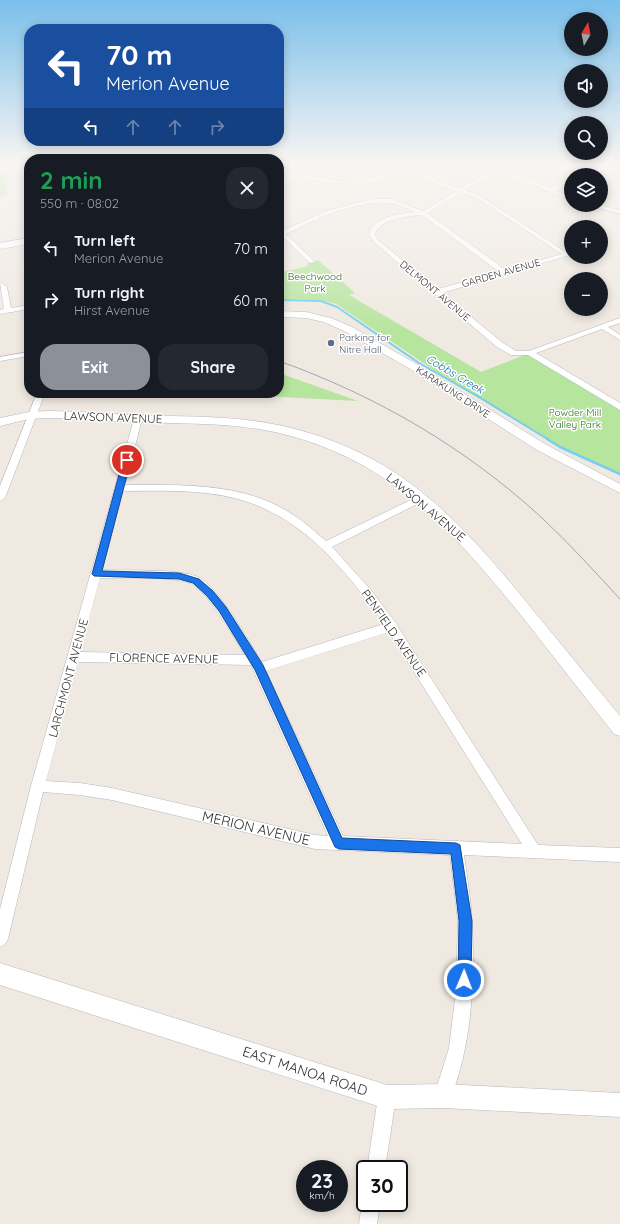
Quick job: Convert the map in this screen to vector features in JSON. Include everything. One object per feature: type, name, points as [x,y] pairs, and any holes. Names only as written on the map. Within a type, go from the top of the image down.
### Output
[{"type":"street","points":[[284,232],[311,219]]},
{"type":"street","name":"DELMONT AVENUE","points":[[393,219],[378,224],[373,229],[372,235],[377,242],[500,345],[514,353],[530,353]]},
{"type":"street","points":[[431,219],[504,273]]},
{"type":"street","name":"GARDEN AVENUE","points":[[436,292],[567,255],[512,219]]},
{"type":"street","points":[[284,237],[312,262]]},
{"type":"street","points":[[0,246],[24,242]]},
{"type":"street","points":[[0,284],[4,287],[8,310]]},
{"type":"street","points":[[0,312],[24,308]]},
{"type":"street","name":"KARAKUNG DRIVE","points":[[284,314],[306,316],[327,320],[348,329],[416,368],[534,443],[620,489]]},
{"type":"street","points":[[530,353],[620,320]]},
{"type":"street","points":[[603,327],[620,338]]},
{"type":"street","points":[[530,353],[620,407]]},
{"type":"street","points":[[0,359],[24,355]]},
{"type":"street","points":[[0,498],[39,398]]},
{"type":"street","name":"LAWSON AVENUE","points":[[0,422],[32,415],[85,415],[138,419],[226,420],[284,430],[312,438],[353,454],[380,469],[420,499],[463,538],[503,583],[620,729]]},
{"type":"street","name":"LARCHMONT AVENUE","points":[[0,939],[38,786],[138,419]]},
{"type":"street","name":"PENFIELD AVENUE","points":[[120,488],[181,488],[234,493],[275,508],[294,520],[338,557],[393,626],[536,852]]},
{"type":"street","points":[[325,546],[420,499]]},
{"type":"street","points":[[97,574],[179,576],[196,581],[210,594],[222,609],[256,664],[339,844]]},
{"type":"street","name":"FLORENCE AVENUE","points":[[74,657],[256,664],[393,626]]},
{"type":"street","name":"MERION AVENUE","points":[[38,786],[80,789],[112,794],[315,842],[620,855]]},
{"type":"street","points":[[443,1096],[457,1048],[464,992],[465,921],[456,849]]},
{"type":"street","name":"EAST MANOA ROAD","points":[[0,974],[387,1097],[443,1096],[620,1105]]},
{"type":"street","points":[[377,1160],[387,1097]]},
{"type":"street","points":[[368,1224],[370,1212]]},
{"type":"green space","name":"Powder Mill Valley Park","points":[[318,260],[355,293],[349,295],[481,372],[530,353],[620,407],[620,474],[560,447],[453,383],[336,304],[321,300],[284,299],[284,272],[308,266],[307,263]]},
{"type":"green space","points":[[284,375],[358,401],[284,397]]},
{"type":"waterway","name":"Cobbs Creek","points":[[284,300],[321,301],[337,307],[419,363],[479,397],[549,440]]},
{"type":"waterway","name":"Cobbs Creek","points":[[547,439],[560,447],[620,474]]},
{"type":"tram line","points":[[284,363],[351,390],[419,426],[483,469],[542,518],[620,599]]},
{"type":"place","name":"Parking for Nitre Hall","points":[[331,343]]},
{"type":"route","points":[[127,460],[97,574],[179,576],[196,581],[210,594],[222,609],[259,668],[339,844],[456,849],[465,921],[464,980]]},
{"type":"park label","name":"Beechwood Park","points":[[315,282]]}]
